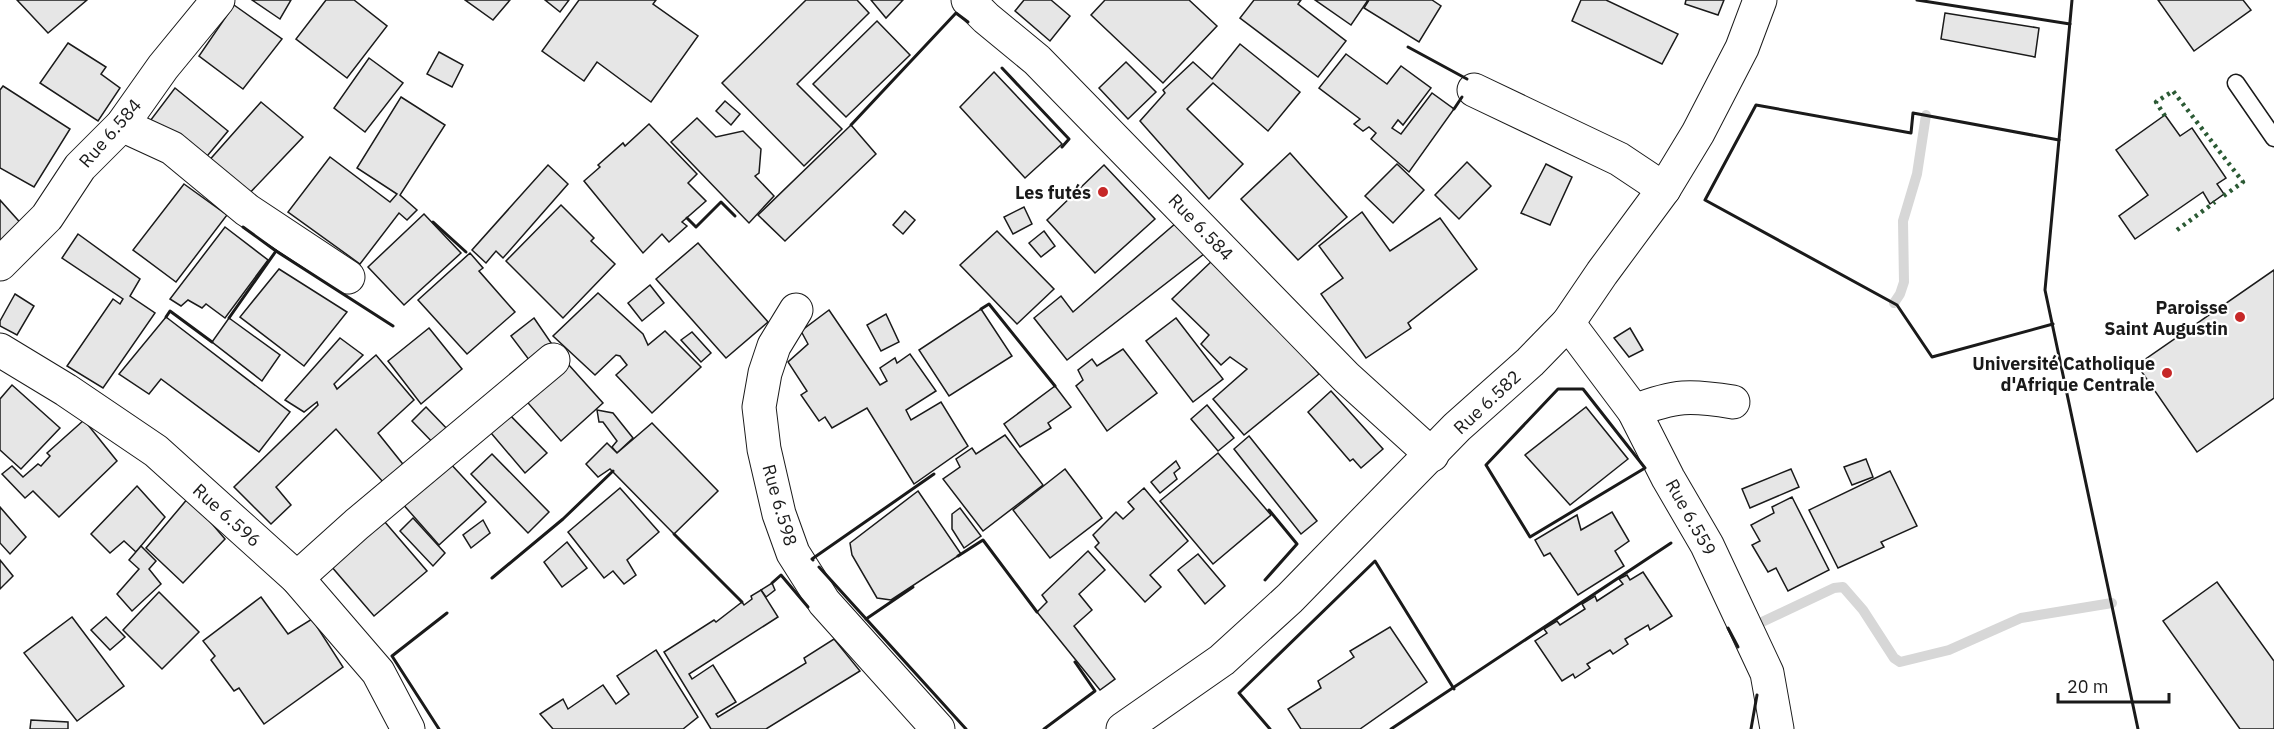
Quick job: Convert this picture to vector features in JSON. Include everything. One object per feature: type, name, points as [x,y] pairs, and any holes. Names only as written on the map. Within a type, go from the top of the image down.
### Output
[{"type":"street","name":"Rue 6.584","points":[[0,264],[47,217],[80,167],[122,125],[163,67],[218,0]]},
{"type":"street","name":"Rue 6.584","points":[[968,0],[1037,60],[1346,376],[1432,455]]},
{"type":"street","name":"Rue 6.582","points":[[1123,729],[1222,660],[1290,598],[1457,427],[1530,362],[1568,323],[1664,189],[1698,133],[1742,48],[1760,0]]},
{"type":"street","points":[[1474,90],[1619,159],[1664,189]]},
{"type":"street","points":[[122,125],[172,147],[247,210],[348,277]]},
{"type":"street","name":"Rue 6.598","points":[[796,310],[774,346],[765,373],[759,407],[764,449],[778,514],[793,553],[824,602],[938,729]]},
{"type":"street","name":"Rue 6.559","points":[[1568,323],[1634,411],[1668,478],[1707,545],[1767,673],[1777,729]]},
{"type":"street","name":"Rue 6.596","points":[[0,350],[66,390],[156,451],[297,579],[378,672],[408,729]]},
{"type":"street","points":[[297,579],[357,524],[553,360]]},
{"type":"street","points":[[1634,411],[1665,399],[1697,396],[1733,402]]},
{"type":"lane","points":[[2236,83],[2274,138]]},
{"type":"building","points":[[17,0],[87,0],[48,33]]},
{"type":"building","points":[[252,0],[291,0],[280,19]]},
{"type":"building","points":[[326,0],[354,0],[387,26],[347,78],[296,39]]},
{"type":"building","points":[[465,0],[510,0],[493,20]]},
{"type":"building","points":[[545,0],[569,0],[560,12]]},
{"type":"building","points":[[579,0],[656,0],[653,4],[698,36],[651,102],[597,62],[584,81],[542,51]]},
{"type":"building","points":[[806,0],[857,0],[869,13],[797,84],[842,129],[804,166],[722,83]]},
{"type":"building","points":[[871,0],[903,0],[886,18]]},
{"type":"building","points":[[1024,0],[1051,0],[1070,16],[1050,41],[1015,11]]},
{"type":"building","points":[[1105,0],[1189,0],[1217,26],[1163,83],[1091,15]]},
{"type":"building","points":[[1254,0],[1301,0],[1298,4],[1346,41],[1318,77],[1240,18]]},
{"type":"building","points":[[1315,0],[1368,0],[1351,25]]},
{"type":"building","points":[[1369,0],[1432,0],[1441,6],[1419,42],[1364,8]]},
{"type":"building","points":[[1581,0],[1606,0],[1678,34],[1662,64],[1572,21]]},
{"type":"building","points":[[1686,0],[1724,0],[1718,15],[1685,4]]},
{"type":"building","points":[[2158,0],[2243,0],[2251,10],[2194,51]]},
{"type":"building","points":[[234,5],[282,39],[243,89],[199,56]]},
{"type":"building","points":[[1945,13],[2039,28],[2035,57],[1941,39]]},
{"type":"building","points":[[877,21],[910,55],[846,117],[813,84]]},
{"type":"building","points":[[68,43],[106,67],[101,74],[120,88],[98,121],[40,83]]},
{"type":"building","points":[[1240,44],[1300,92],[1268,131],[1213,83],[1187,109],[1243,164],[1209,199],[1140,121],[1165,93],[1163,90],[1193,62],[1212,79]]},
{"type":"building","points":[[439,52],[463,65],[452,87],[427,74]]},
{"type":"building","points":[[1346,54],[1387,84],[1401,66],[1431,88],[1403,125],[1398,120],[1392,128],[1401,134],[1432,93],[1454,109],[1409,172],[1371,139],[1376,133],[1369,127],[1363,131],[1354,124],[1360,119],[1319,88]]},
{"type":"building","points":[[369,58],[403,83],[365,132],[334,108]]},
{"type":"building","points":[[1126,62],[1156,92],[1128,119],[1099,88]]},
{"type":"building","points":[[994,72],[1062,144],[1025,178],[960,107]]},
{"type":"building","points":[[3,86],[70,129],[34,187],[0,168],[0,90]]},
{"type":"building","points":[[175,88],[228,131],[203,161],[150,121]]},
{"type":"building","points":[[401,97],[445,125],[400,195],[417,210],[407,220],[399,213],[360,264],[288,212],[330,157],[390,202],[397,194],[357,168]]},
{"type":"building","points":[[725,101],[740,114],[731,125],[716,111]]},
{"type":"building","points":[[261,102],[303,137],[245,198],[206,164]]},
{"type":"building","points":[[2165,115],[2180,136],[2192,128],[2226,178],[2217,184],[2224,194],[2210,204],[2203,192],[2135,239],[2119,216],[2148,195],[2116,150]]},
{"type":"building","points":[[697,118],[716,137],[743,131],[761,149],[759,173],[755,176],[774,196],[749,223],[671,142]]},
{"type":"building","points":[[649,124],[697,174],[688,183],[706,201],[682,222],[687,226],[669,242],[662,234],[643,253],[584,181],[623,143],[625,146]]},
{"type":"building","points":[[851,125],[876,154],[785,241],[758,215]]},
{"type":"building","points":[[1290,153],[1347,217],[1298,260],[1241,199]]},
{"type":"building","points":[[1467,162],[1491,186],[1459,219],[1435,195]]},
{"type":"building","points":[[1397,164],[1424,190],[1393,223],[1365,196]]},
{"type":"building","points":[[1546,164],[1572,177],[1550,225],[1521,213]]},
{"type":"building","points":[[548,165],[568,184],[503,258],[496,251],[486,263],[472,250]]},
{"type":"building","name":"Les futés","points":[[1104,165],[1155,219],[1095,273],[1047,220]]},
{"type":"building","points":[[184,184],[227,215],[176,282],[133,250]]},
{"type":"building","points":[[0,200],[25,228],[0,248]]},
{"type":"building","points":[[561,205],[594,238],[591,241],[615,264],[563,318],[506,261]]},
{"type":"building","points":[[1024,207],[1032,224],[1013,234],[1004,217]]},
{"type":"building","points":[[905,211],[915,220],[903,234],[893,225]]},
{"type":"building","points":[[1362,212],[1390,251],[1440,218],[1477,269],[1408,323],[1411,328],[1366,358],[1321,294],[1343,278],[1319,246]]},
{"type":"building","points":[[424,214],[461,253],[404,305],[368,267]]},
{"type":"building","points":[[1176,223],[1204,254],[1067,360],[1034,318],[1061,296],[1073,312]]},
{"type":"building","points":[[225,227],[268,260],[225,318],[206,304],[202,308],[188,300],[181,306],[170,299]]},
{"type":"building","points":[[997,231],[1054,289],[1017,324],[960,265]]},
{"type":"building","points":[[1044,231],[1055,246],[1041,257],[1029,243]]},
{"type":"building","points":[[78,234],[140,279],[130,296],[155,313],[103,388],[67,366],[113,299],[120,304],[123,299],[62,258]]},
{"type":"building","points":[[698,243],[768,322],[726,358],[656,279]]},
{"type":"building","points":[[470,253],[483,268],[479,271],[515,312],[467,354],[418,300]]},
{"type":"building","points":[[1214,259],[1282,330],[1319,374],[1244,435],[1213,399],[1247,369],[1230,357],[1221,365],[1201,344],[1209,335],[1172,299]]},
{"type":"building","points":[[279,269],[347,312],[304,366],[240,317]]},
{"type":"building","name":"Paroisse Saint Augustin","points":[[2274,270],[2274,398],[2197,452],[2137,365]]},
{"type":"building","points":[[650,285],[664,303],[642,321],[628,303]]},
{"type":"building","points":[[598,293],[643,334],[648,345],[665,331],[701,367],[652,413],[616,375],[627,365],[620,356],[616,355],[595,375],[553,336]]},
{"type":"building","points":[[15,294],[34,306],[17,335],[0,326],[0,321]]},
{"type":"building","points":[[981,309],[1012,356],[949,396],[919,350]]},
{"type":"building","points":[[829,310],[880,385],[887,381],[880,368],[895,358],[897,363],[910,354],[936,391],[906,410],[911,420],[941,402],[968,446],[914,484],[867,408],[832,428],[825,417],[819,421],[801,395],[807,391],[788,362],[808,344],[801,331]]},
{"type":"building","points":[[886,314],[899,342],[881,351],[867,325]]},
{"type":"building","points":[[166,317],[290,412],[259,452],[161,379],[149,394],[119,374]]},
{"type":"building","points":[[229,318],[280,355],[262,381],[212,342]]},
{"type":"building","points":[[534,318],[558,353],[536,369],[511,336]]},
{"type":"building","points":[[1176,318],[1223,379],[1193,402],[1146,341]]},
{"type":"building","points":[[429,328],[462,369],[421,404],[388,361]]},
{"type":"building","points":[[1630,328],[1643,350],[1629,357],[1614,338]]},
{"type":"building","points":[[692,332],[711,353],[701,362],[681,340]]},
{"type":"building","points":[[340,338],[363,355],[334,384],[337,389],[376,355],[414,400],[378,433],[410,473],[391,491],[336,429],[276,487],[291,505],[271,524],[234,487],[318,405],[317,402],[304,412],[285,400]]},
{"type":"building","points":[[1123,349],[1157,393],[1107,431],[1076,386],[1083,380],[1078,370],[1092,359],[1097,366]]},
{"type":"building","points":[[568,364],[603,403],[561,441],[522,396]]},
{"type":"building","points":[[12,385],[60,428],[21,469],[0,450],[0,399]]},
{"type":"building","points":[[1055,386],[1071,407],[1048,423],[1051,428],[1020,447],[1004,424]]},
{"type":"building","points":[[1331,391],[1383,449],[1361,468],[1353,459],[1350,461],[1308,412]]},
{"type":"building","points":[[1207,405],[1234,438],[1218,451],[1191,419]]},
{"type":"building","points":[[426,407],[452,434],[438,448],[412,421]]},
{"type":"building","points":[[1586,407],[1628,459],[1570,505],[1525,455]]},
{"type":"building","points":[[504,409],[547,453],[525,473],[486,427]]},
{"type":"building","points":[[597,410],[613,413],[633,438],[617,453],[612,447],[617,441],[603,422],[599,422]]},
{"type":"building","points":[[84,420],[117,461],[59,517],[33,491],[25,498],[2,474],[12,466],[23,477],[38,464],[41,466],[50,456],[47,453]]},
{"type":"building","points":[[652,423],[718,491],[674,534],[610,469],[598,477],[586,464],[607,443],[617,453]]},
{"type":"building","points":[[1005,435],[1043,485],[983,531],[943,479],[960,467],[956,459],[972,448],[976,454]]},
{"type":"building","points":[[1249,436],[1317,521],[1301,534],[1234,449]]},
{"type":"building","points":[[1218,453],[1271,515],[1213,564],[1160,501]]},
{"type":"building","points":[[492,454],[549,512],[528,533],[471,474]]},
{"type":"building","points":[[1866,459],[1873,477],[1852,485],[1844,467]]},
{"type":"building","points":[[448,461],[486,502],[439,545],[401,502]]},
{"type":"building","points":[[1176,461],[1180,468],[1174,473],[1177,479],[1160,493],[1151,482]]},
{"type":"building","points":[[1065,469],[1102,518],[1050,558],[1013,510]]},
{"type":"building","points":[[1791,469],[1799,487],[1750,508],[1742,489]]},
{"type":"building","points":[[1890,471],[1917,526],[1881,542],[1884,547],[1838,568],[1809,510]]},
{"type":"building","points":[[137,486],[165,517],[136,552],[124,541],[110,553],[91,534]]},
{"type":"building","points":[[620,488],[659,532],[627,560],[636,575],[624,584],[613,571],[604,578],[568,532]]},
{"type":"building","points":[[1144,488],[1188,541],[1150,575],[1161,587],[1145,602],[1095,547],[1099,543],[1093,535],[1116,512],[1123,519],[1134,509],[1128,502]]},
{"type":"building","points":[[918,491],[961,554],[891,600],[877,598],[852,555],[850,543]]},
{"type":"building","points":[[189,497],[225,539],[183,583],[146,548]]},
{"type":"building","points":[[1792,497],[1829,570],[1788,591],[1776,568],[1768,572],[1752,545],[1760,541],[1751,525],[1774,513],[1772,507]]},
{"type":"building","points":[[0,507],[26,537],[10,554],[0,543]]},
{"type":"building","points":[[960,508],[981,536],[964,548],[952,529],[952,514]]},
{"type":"building","points":[[1612,512],[1629,541],[1615,551],[1624,566],[1578,595],[1550,553],[1544,556],[1535,540],[1577,515],[1581,530]]},
{"type":"building","points":[[378,514],[427,571],[374,616],[325,559]]},
{"type":"building","points":[[413,518],[445,553],[433,566],[400,531]]},
{"type":"building","points":[[483,520],[490,533],[471,548],[463,535]]},
{"type":"building","points":[[567,542],[587,568],[562,587],[544,562]]},
{"type":"building","points":[[141,546],[156,561],[149,569],[161,584],[132,611],[117,594],[139,569],[129,560]]},
{"type":"building","points":[[1088,551],[1105,570],[1079,594],[1092,610],[1074,626],[1115,679],[1100,690],[1037,612],[1047,602],[1042,595]]},
{"type":"building","points":[[1198,554],[1225,586],[1205,604],[1178,570]]},
{"type":"building","points":[[0,560],[13,576],[0,589]]},
{"type":"building","points":[[1643,572],[1672,616],[1650,630],[1648,625],[1625,639],[1628,644],[1613,654],[1610,650],[1587,664],[1590,668],[1575,678],[1573,674],[1562,681],[1535,641],[1547,633],[1544,629],[1557,621],[1560,625],[1585,609],[1582,604],[1595,596],[1597,601],[1623,584],[1619,579],[1627,575],[1630,580]]},
{"type":"building","points":[[2217,582],[2274,661],[2274,729],[2240,729],[2163,621]]},
{"type":"building","points":[[772,583],[775,590],[766,597],[761,590]]},
{"type":"building","points":[[761,590],[778,617],[689,674],[692,679],[713,665],[736,702],[716,714],[718,717],[806,663],[804,658],[834,639],[860,671],[766,729],[711,729],[664,652],[714,620],[716,622],[742,602],[744,605],[752,599],[751,596]]},
{"type":"building","points":[[159,592],[199,632],[162,669],[123,630]]},
{"type":"building","points":[[261,597],[288,634],[312,619],[343,667],[264,724],[239,688],[234,691],[211,660],[215,656],[203,641]]},
{"type":"building","points":[[72,617],[124,686],[77,721],[24,653]]},
{"type":"building","points":[[106,617],[125,637],[110,650],[91,630]]},
{"type":"building","points":[[1390,627],[1427,682],[1360,729],[1301,729],[1288,709],[1321,688],[1318,681],[1354,657],[1350,651]]},
{"type":"building","points":[[656,650],[698,717],[683,729],[553,729],[540,714],[563,699],[568,709],[603,685],[616,704],[629,694],[617,676]]},
{"type":"building","points":[[31,720],[68,722],[68,729],[30,729]]},
{"type":"waterway","points":[[1894,303],[1904,282],[1903,221],[1917,174],[1926,115]]},
{"type":"waterway","points":[[1762,622],[1834,588],[1843,587],[1863,610],[1894,658],[1900,662],[1949,650],[2021,618],[2112,603]]},
{"type":"hedge","points":[[2165,116],[2156,102],[2173,91],[2243,182],[2222,197]]},
{"type":"hedge","points":[[2177,230],[2215,202]]},
{"type":"wall","points":[[1917,0],[2070,24]]},
{"type":"wall","points":[[2072,0],[2045,290],[2138,729]]},
{"type":"wall","points":[[851,125],[956,13],[968,22]]},
{"type":"wall","points":[[1408,47],[1467,79]]},
{"type":"wall","points":[[1002,68],[1069,139],[1062,147]]},
{"type":"wall","points":[[1454,109],[1462,97]]},
{"type":"wall","points":[[2053,324],[1932,357],[1897,305],[1705,200],[1756,105],[1911,133],[1913,113],[2059,140]]},
{"type":"wall","points":[[687,218],[696,227],[721,202],[735,216]]},
{"type":"wall","points":[[433,222],[466,252]]},
{"type":"wall","points":[[243,227],[276,251],[393,326]]},
{"type":"wall","points":[[229,318],[276,251]]},
{"type":"wall","points":[[981,309],[989,304],[1055,386]]},
{"type":"wall","points":[[166,317],[170,311],[212,342]]},
{"type":"wall","points":[[1558,389],[1583,389],[1645,468],[1530,537],[1486,465],[1558,389]]},
{"type":"wall","points":[[492,578],[563,519],[613,471]]},
{"type":"wall","points":[[813,560],[934,474]]},
{"type":"wall","points":[[1265,580],[1297,544],[1269,510]]},
{"type":"wall","points":[[674,534],[742,602]]},
{"type":"wall","points":[[958,556],[983,540],[1037,612]]},
{"type":"wall","points":[[1391,729],[1671,543]]},
{"type":"wall","points":[[1270,729],[1239,693],[1375,561],[1454,689]]},
{"type":"wall","points":[[819,567],[966,729]]},
{"type":"wall","points":[[772,583],[781,575],[808,607]]},
{"type":"wall","points":[[866,619],[913,587]]},
{"type":"wall","points":[[439,729],[392,656],[447,613]]},
{"type":"wall","points":[[1728,628],[1738,647]]},
{"type":"wall","points":[[1044,729],[1095,691],[1075,662]]},
{"type":"wall","points":[[1751,729],[1757,695]]},
{"type":"place","name":"Les futés","points":[[1103,192]]},
{"type":"place","name":"Paroisse Saint Augustin","points":[[2240,317]]},
{"type":"place","name":"Université Catholique d'Afrique Centrale","points":[[2167,373]]}]
